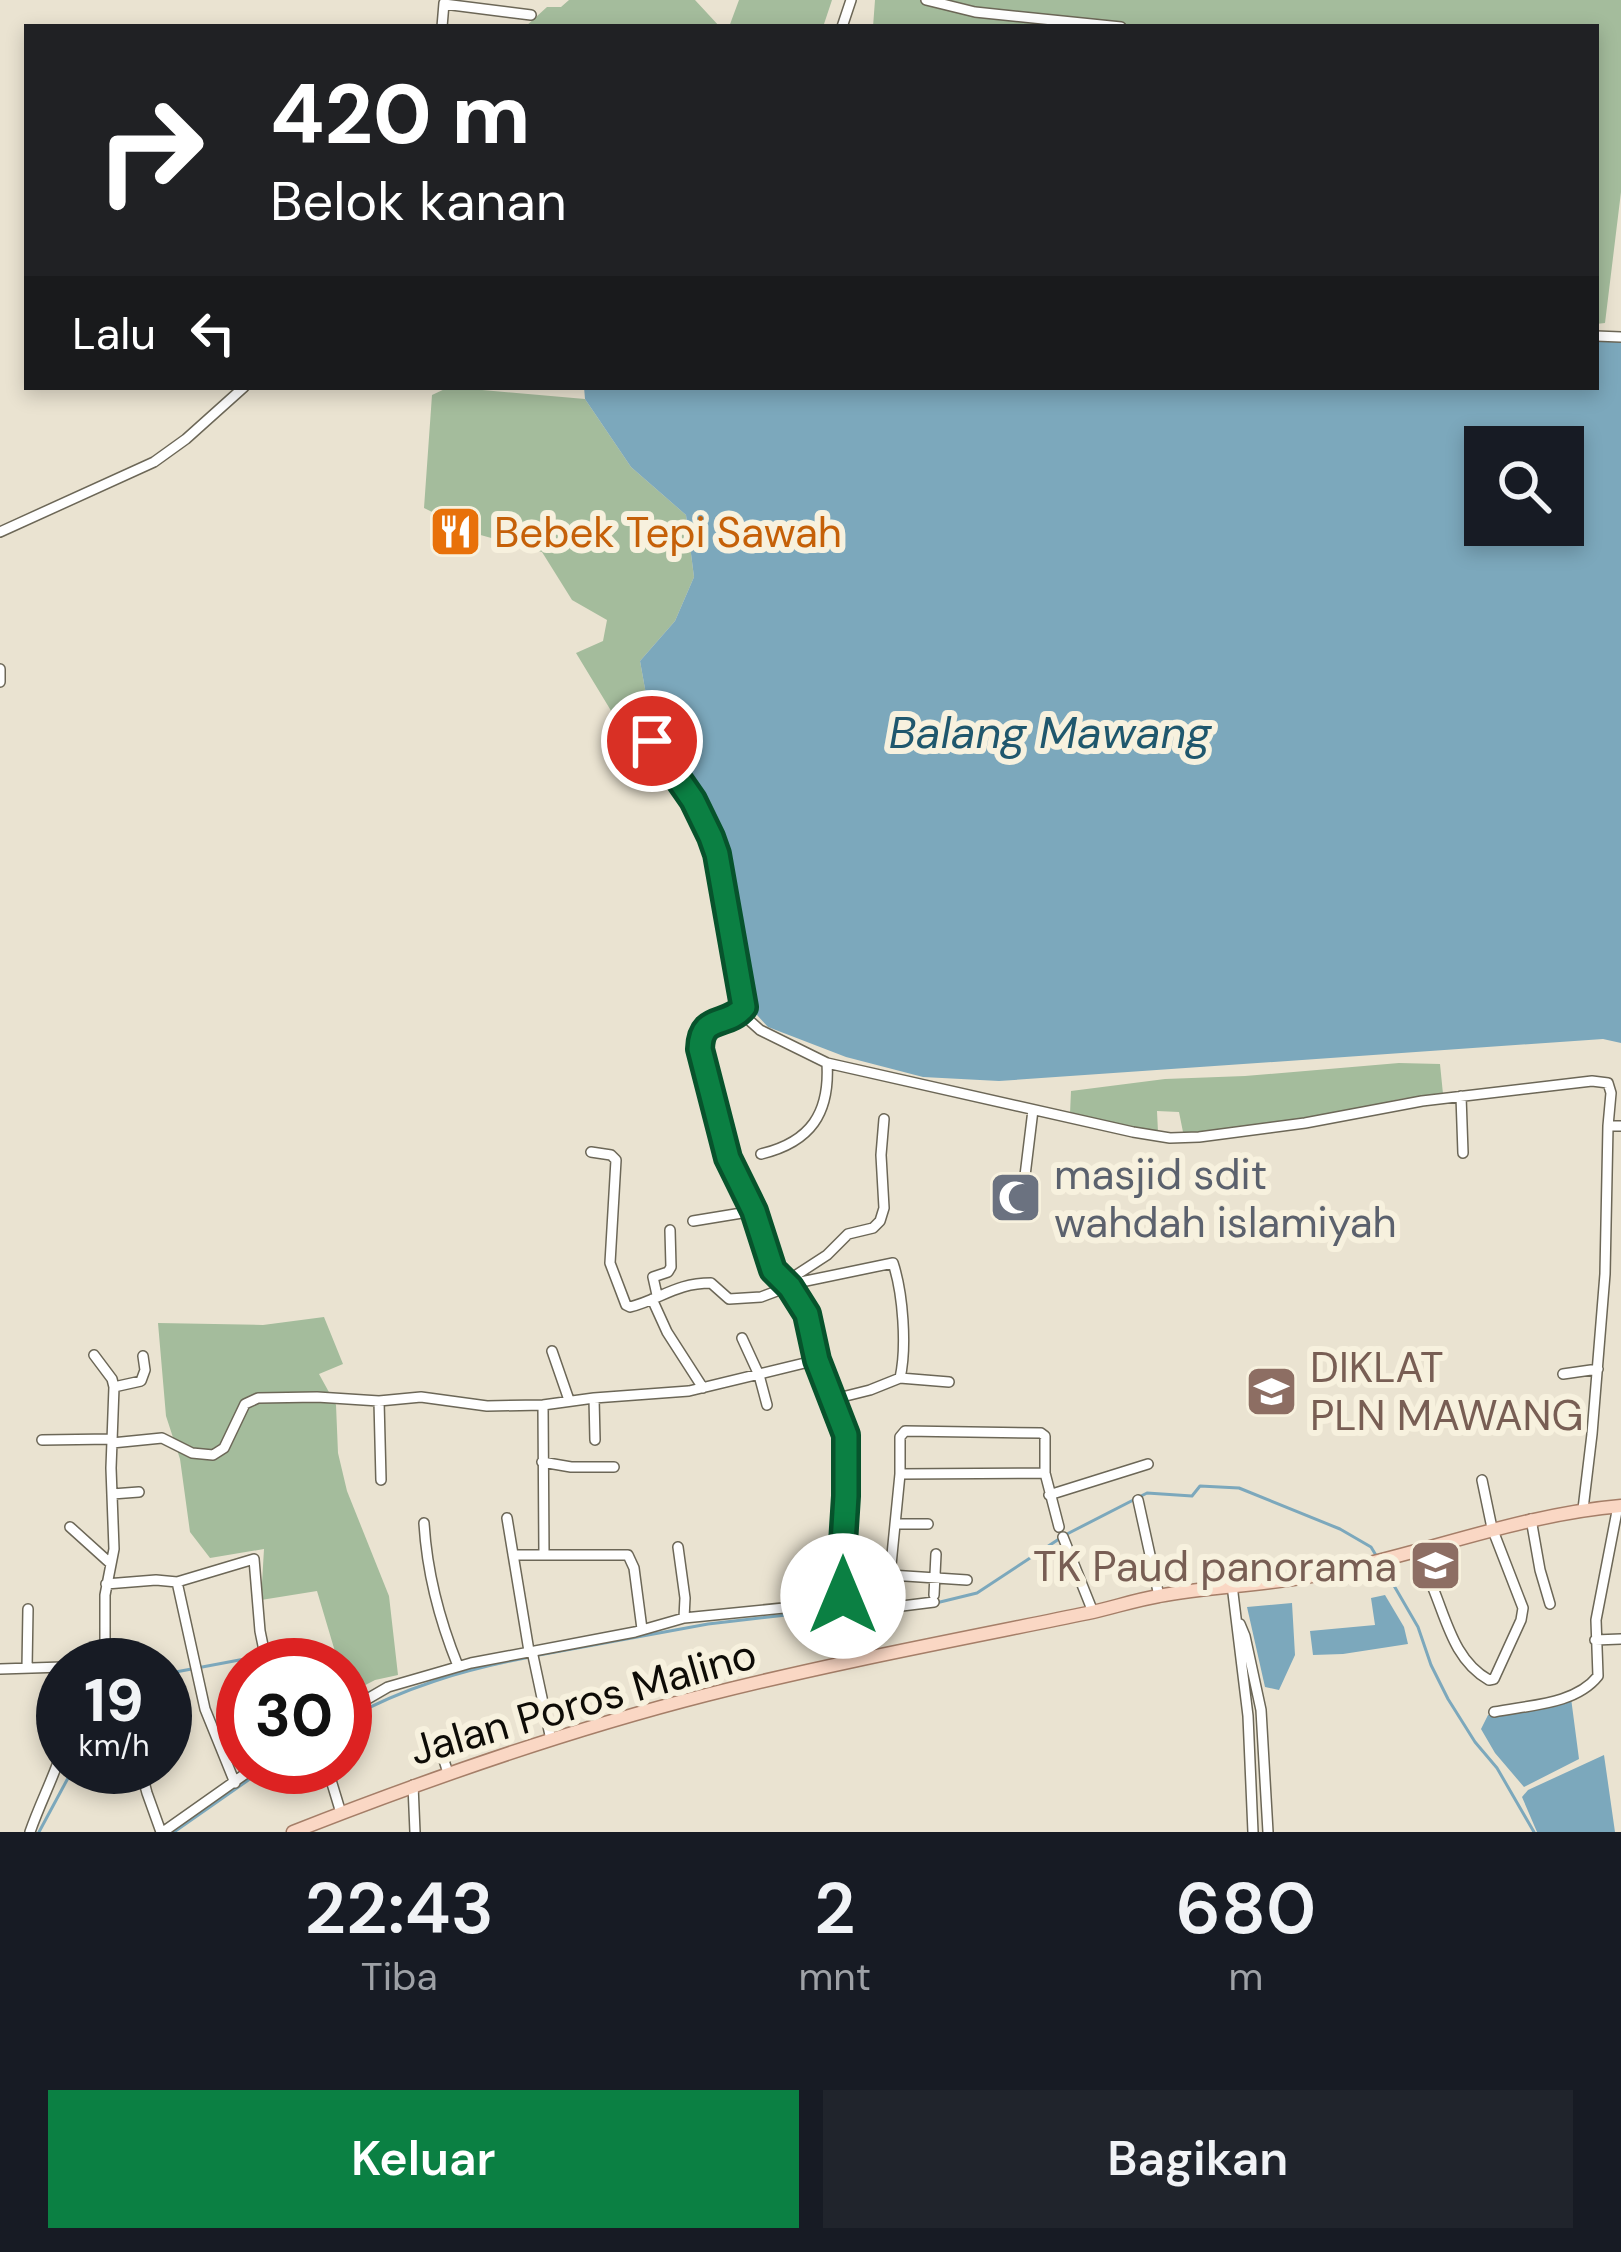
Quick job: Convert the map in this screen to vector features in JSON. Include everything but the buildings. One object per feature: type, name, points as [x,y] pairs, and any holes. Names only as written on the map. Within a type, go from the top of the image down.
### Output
[{"type":"main road","name":"Jalan Poros Malino","points":[[292,1832],[448,1773],[706,1695],[1159,1596],[1368,1565],[1492,1528],[1620,1506]]},
{"type":"street","points":[[926,0],[975,12],[1092,24]]},
{"type":"street","points":[[444,2],[531,15]]},
{"type":"street","points":[[0,532],[154,462],[241,390]]},
{"type":"street","points":[[0,669],[0,682]]},
{"type":"street","points":[[632,712],[693,800],[711,837],[744,1007],[705,1027],[700,1049],[728,1158],[754,1211],[769,1262],[807,1314],[817,1360],[846,1435],[843,1589],[854,1661]]},
{"type":"street","points":[[741,1012],[760,1030],[827,1063],[1170,1138],[1304,1123],[1548,1084],[1608,1083],[1617,1126],[1582,1509]]},
{"type":"street","points":[[761,1154],[794,1141],[817,1121],[829,1084],[827,1063]]},
{"type":"street","points":[[1460,1096],[1463,1153]]},
{"type":"street","points":[[1023,1192],[1033,1110]]},
{"type":"street","points":[[787,1285],[848,1234],[873,1228],[880,1221],[884,1119]]},
{"type":"street","points":[[591,1152],[616,1160],[609,1252],[626,1305],[706,1282],[729,1299],[760,1297],[787,1285],[893,1263],[902,1337],[900,1378]]},
{"type":"street","points":[[693,1221],[754,1211]]},
{"type":"street","points":[[670,1230],[671,1267],[653,1277],[655,1297],[667,1332],[703,1388]]},
{"type":"street","points":[[1605,1274],[1621,1276]]},
{"type":"street","points":[[813,1334],[831,1330]]},
{"type":"street","points":[[742,1338],[767,1405]]},
{"type":"street","points":[[552,1352],[569,1400]]},
{"type":"street","points":[[94,1355],[114,1387],[114,1528],[105,1638]]},
{"type":"street","points":[[114,1387],[141,1381],[143,1356]]},
{"type":"street","points":[[42,1440],[162,1438],[192,1453],[213,1455],[224,1448],[250,1400],[421,1397],[488,1406],[543,1405],[703,1388],[817,1360]]},
{"type":"street","points":[[1563,1373],[1598,1370]]},
{"type":"street","points":[[830,1400],[900,1378],[949,1382]]},
{"type":"street","points":[[594,1397],[595,1440]]},
{"type":"street","points":[[379,1401],[380,1480]]},
{"type":"street","points":[[543,1405],[544,1555]]},
{"type":"street","points":[[890,1575],[900,1435],[913,1430],[1041,1433],[1046,1441],[1049,1495],[1093,1612]]},
{"type":"street","points":[[542,1462],[614,1467]]},
{"type":"street","points":[[1049,1495],[1148,1464]]},
{"type":"street","points":[[900,1474],[1045,1473]]},
{"type":"street","points":[[1433,1588],[1461,1655],[1477,1673],[1492,1680],[1523,1608],[1492,1528],[1482,1480]]},
{"type":"street","points":[[112,1494],[139,1492]]},
{"type":"street","points":[[1138,1499],[1159,1596]]},
{"type":"street","points":[[1494,1712],[1572,1696],[1598,1676],[1595,1640],[1620,1506]]},
{"type":"street","points":[[507,1518],[551,1740]]},
{"type":"street","points":[[1531,1519],[1550,1604]]},
{"type":"street","points":[[424,1523],[440,1623],[458,1666]]},
{"type":"street","points":[[897,1524],[928,1524]]},
{"type":"street","points":[[70,1527],[111,1564]]},
{"type":"street","points":[[678,1547],[684,1618]]},
{"type":"street","points":[[372,1696],[458,1666],[684,1618],[934,1599],[936,1554]]},
{"type":"street","points":[[513,1555],[628,1555],[642,1629]]},
{"type":"street","points":[[106,1584],[177,1582],[254,1559],[262,1638]]},
{"type":"street","points":[[843,1589],[890,1575],[968,1580]]},
{"type":"street","points":[[177,1582],[205,1708],[216,1736]]},
{"type":"street","points":[[1232,1585],[1251,1751],[1253,1832]]},
{"type":"street","points":[[27,1668],[28,1609]]},
{"type":"street","points":[[1238,1619],[1261,1710],[1268,1832]]},
{"type":"street","points":[[1595,1640],[1621,1639]]},
{"type":"street","points":[[0,1670],[36,1668]]},
{"type":"street","points":[[442,1754],[448,1773]]},
{"type":"street","points":[[413,1785],[416,1832]]},
{"type":"street","points":[[30,1832],[43,1794]]},
{"type":"street","points":[[150,1794],[165,1832],[219,1794]]},
{"type":"street","points":[[335,1794],[341,1813]]},
{"type":"green space","points":[[569,0],[695,0],[717,24],[528,24],[547,7],[561,7]]},
{"type":"green space","points":[[739,0],[832,0],[824,24],[730,24]]},
{"type":"green space","points":[[875,0],[1621,0],[1621,192],[1605,323],[1599,324],[1599,24],[873,24]]},
{"type":"green space","points":[[443,390],[483,390],[585,399],[631,467],[686,515],[694,577],[675,621],[640,661],[649,711],[613,714],[576,653],[603,641],[607,620],[572,600],[542,552],[477,534],[424,508],[432,395]]},
{"type":"green space","points":[[1440,1064],[1443,1094],[1184,1137],[1179,1112],[1157,1111],[1158,1132],[1110,1126],[1070,1114],[1071,1091],[1165,1079]]},
{"type":"green space","points":[[324,1317],[343,1364],[319,1374],[336,1405],[338,1453],[347,1491],[389,1596],[398,1675],[372,1682],[372,1638],[331,1638],[317,1591],[261,1600],[264,1549],[210,1558],[190,1532],[180,1459],[166,1416],[158,1323],[263,1325]]},
{"type":"water","name":"Balang Mawang","points":[[1599,342],[1621,342],[1621,1043],[1603,1039],[999,1081],[923,1077],[846,1057],[768,1027],[751,1001],[715,828],[649,711],[640,661],[675,621],[694,577],[686,515],[631,467],[585,399],[584,390],[1599,390]]},
{"type":"water","points":[[1385,1595],[1404,1627],[1408,1644],[1313,1655],[1310,1631],[1375,1625],[1371,1598]]},
{"type":"water","points":[[1292,1603],[1295,1655],[1279,1690],[1265,1687],[1247,1607]]},
{"type":"water","points":[[1571,1698],[1579,1759],[1524,1787],[1481,1729],[1488,1715]]},
{"type":"water","points":[[1604,1755],[1615,1832],[1537,1832],[1522,1797],[1528,1790]]},
{"type":"waterway","points":[[1067,1534],[1147,1493],[1192,1496],[1200,1486],[1239,1488],[1340,1529],[1371,1547],[1377,1557]]},
{"type":"waterway","points":[[936,1603],[977,1593],[1059,1539]]},
{"type":"waterway","points":[[1382,1565],[1418,1627],[1448,1699],[1497,1768],[1534,1832]]},
{"type":"waterway","points":[[539,1655],[708,1624],[844,1612]]},
{"type":"waterway","points":[[372,1707],[435,1681],[530,1657]]},
{"type":"waterway","points":[[192,1669],[216,1664]]},
{"type":"waterway","points":[[39,1832],[59,1794]]},
{"type":"waterway","points":[[174,1832],[228,1794]]},
{"type":"place","name":"Bebek Tepi Sawah","points":[[455,532]]},
{"type":"place","name":"masjid sdit wahdah islamiyah","points":[[1015,1198]]},
{"type":"place","name":"DIKLAT PLN MAWANG","points":[[1271,1391]]},
{"type":"place","name":"TK Paud panorama","points":[[1436,1566]]},
{"type":"route","points":[[652,741],[693,800],[717,854],[744,1007],[705,1027],[700,1049],[728,1158],[754,1211],[773,1270],[807,1314],[817,1360],[846,1435],[843,1596]]}]
